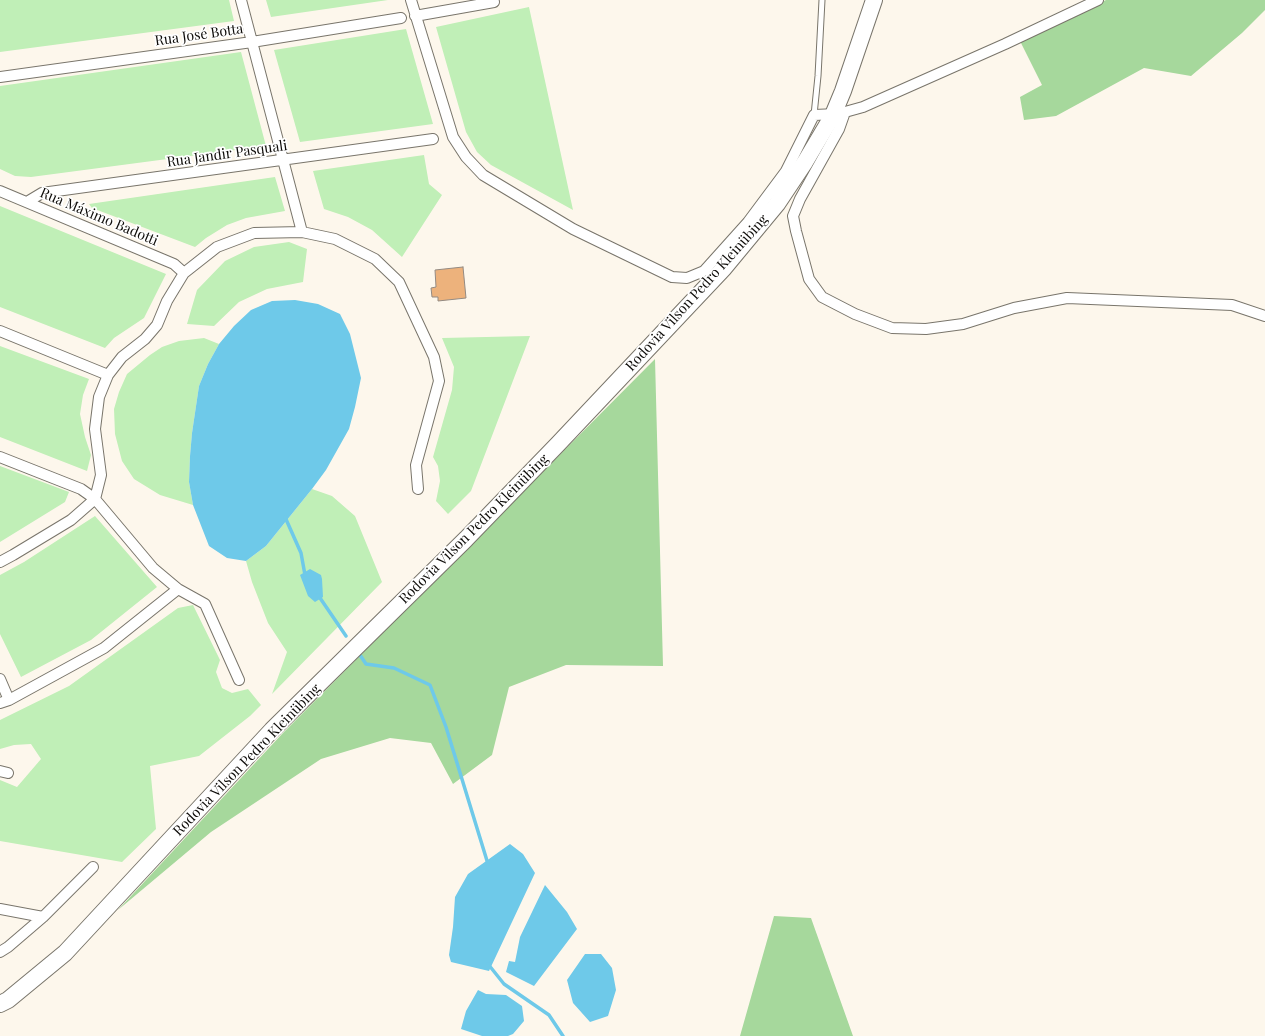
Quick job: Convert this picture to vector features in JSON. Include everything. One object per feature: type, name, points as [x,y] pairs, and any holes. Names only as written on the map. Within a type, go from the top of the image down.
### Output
[{"type":"main road","name":"Rodovia Vilson Pedro Kleinübing","points":[[0,1004],[8,1000],[65,953],[272,730],[466,539],[558,444],[718,273],[777,204],[839,114],[843,91],[874,0]]},
{"type":"street","points":[[241,0],[302,232]]},
{"type":"street","points":[[410,0],[453,137],[466,157],[482,175],[573,229],[672,277],[687,278],[704,270],[748,222],[786,171],[814,114],[839,114],[863,107],[1005,44],[1098,0]]},
{"type":"street","points":[[415,16],[494,2]]},
{"type":"street","name":"Rua José Botta","points":[[0,77],[252,42],[401,18]]},
{"type":"street","points":[[839,114],[839,129],[800,199],[793,216],[809,279],[822,297],[855,314],[892,328],[926,329],[963,324],[1014,308],[1067,298],[1232,305],[1265,316]]},
{"type":"street","name":"Rua Jandir Pasquali","points":[[27,202],[42,193],[433,139]]},
{"type":"street","name":"Rua Máximo Badotti","points":[[0,191],[174,264],[184,273]]},
{"type":"street","points":[[0,562],[13,556],[71,520],[95,499],[101,475],[95,429],[99,397],[108,374],[122,357],[145,340],[157,325],[167,301],[184,273],[217,247],[254,233],[302,232],[335,239],[375,259],[399,282],[434,357],[439,381],[416,465],[418,489]]},
{"type":"street","points":[[0,331],[108,374]]},
{"type":"street","points":[[0,457],[81,488],[95,499],[153,568],[178,589],[205,604],[240,680]]},
{"type":"street","points":[[0,679],[5,702],[104,648],[178,589]]},
{"type":"street","points":[[0,952],[43,917],[93,867]]},
{"type":"street","points":[[0,908],[43,917]]},
{"type":"lane","points":[[814,114],[818,76],[822,0]]},
{"type":"green space","points":[[0,0],[229,0],[234,21],[0,52]]},
{"type":"green space","points":[[266,0],[388,0],[271,17]]},
{"type":"green space","points":[[1106,0],[1265,0],[1265,10],[1242,33],[1191,76],[1144,68],[1056,116],[1024,120],[1020,97],[1042,85],[1020,41]]},
{"type":"green space","points":[[529,7],[573,210],[491,165],[477,152],[466,132],[436,27]]},
{"type":"green space","points":[[406,29],[433,124],[300,142],[274,50]]},
{"type":"green space","points":[[241,52],[266,146],[31,177],[15,176],[0,169],[0,86]]},
{"type":"green space","points":[[424,155],[429,184],[442,195],[402,257],[372,230],[348,217],[324,209],[313,171]]},
{"type":"green space","points":[[275,177],[285,211],[246,218],[227,225],[195,247],[92,208],[89,204]]},
{"type":"green space","points":[[0,206],[166,274],[144,318],[114,338],[105,348],[0,307]]},
{"type":"green space","points":[[289,242],[307,249],[303,282],[267,289],[239,302],[214,326],[187,324],[197,290],[225,261],[254,247]]},
{"type":"green space","points":[[530,336],[471,491],[448,514],[436,501],[440,481],[438,466],[433,457],[452,390],[454,367],[442,338]]},
{"type":"green space","points":[[204,338],[219,344],[208,364],[199,386],[190,456],[189,482],[193,505],[160,495],[134,479],[122,461],[115,434],[114,409],[119,392],[127,374],[150,355],[162,347],[179,341]]},
{"type":"green space","points":[[0,346],[89,379],[83,395],[80,414],[91,455],[87,471],[0,437]]},
{"type":"green space","points":[[655,359],[663,666],[566,665],[509,687],[492,755],[453,784],[431,743],[390,738],[321,759],[211,832],[118,910],[282,734]]},
{"type":"green space","points":[[0,466],[69,492],[65,502],[0,542]]},
{"type":"green space","points":[[312,489],[332,496],[355,516],[382,582],[272,694],[287,652],[268,623],[252,582],[246,561],[266,546]]},
{"type":"green space","points":[[95,516],[157,587],[91,640],[21,677],[0,634],[0,575],[24,562]]},
{"type":"green space","points":[[193,605],[220,660],[216,672],[222,688],[232,693],[248,689],[261,705],[250,716],[199,756],[150,766],[156,829],[122,862],[0,841],[0,780],[17,787],[41,759],[31,744],[14,745],[0,749],[0,720],[69,686],[178,608]]},
{"type":"green space","points":[[774,916],[811,918],[853,1036],[740,1036]]},
{"type":"water","points":[[295,300],[318,304],[340,314],[350,334],[361,378],[355,407],[349,429],[326,470],[266,546],[246,561],[227,558],[209,546],[193,505],[189,482],[192,433],[199,386],[208,364],[219,344],[234,326],[251,310],[272,301]]},
{"type":"water","points":[[310,569],[321,575],[322,579],[323,597],[315,602],[308,596],[300,575]]},
{"type":"water","points":[[510,844],[523,854],[535,873],[489,971],[451,962],[449,955],[455,897],[468,874]]},
{"type":"water","points":[[545,885],[567,912],[577,929],[534,986],[506,972],[509,961],[515,962],[520,937]]},
{"type":"water","points":[[585,954],[601,954],[612,968],[616,990],[608,1016],[590,1022],[573,1003],[567,980]]},
{"type":"water","points":[[478,990],[486,994],[506,995],[522,1006],[524,1021],[513,1034],[508,1036],[482,1036],[461,1029],[466,1011]]},
{"type":"building","points":[[463,267],[466,298],[438,301],[438,297],[432,297],[431,288],[436,287],[435,270]]},
{"type":"waterway","points":[[285,517],[301,553],[305,575]]},
{"type":"waterway","points":[[318,595],[346,636]]},
{"type":"waterway","points":[[358,652],[366,664],[394,668],[430,685],[446,727],[488,864]]},
{"type":"waterway","points":[[488,964],[504,984],[549,1015],[563,1036]]}]
